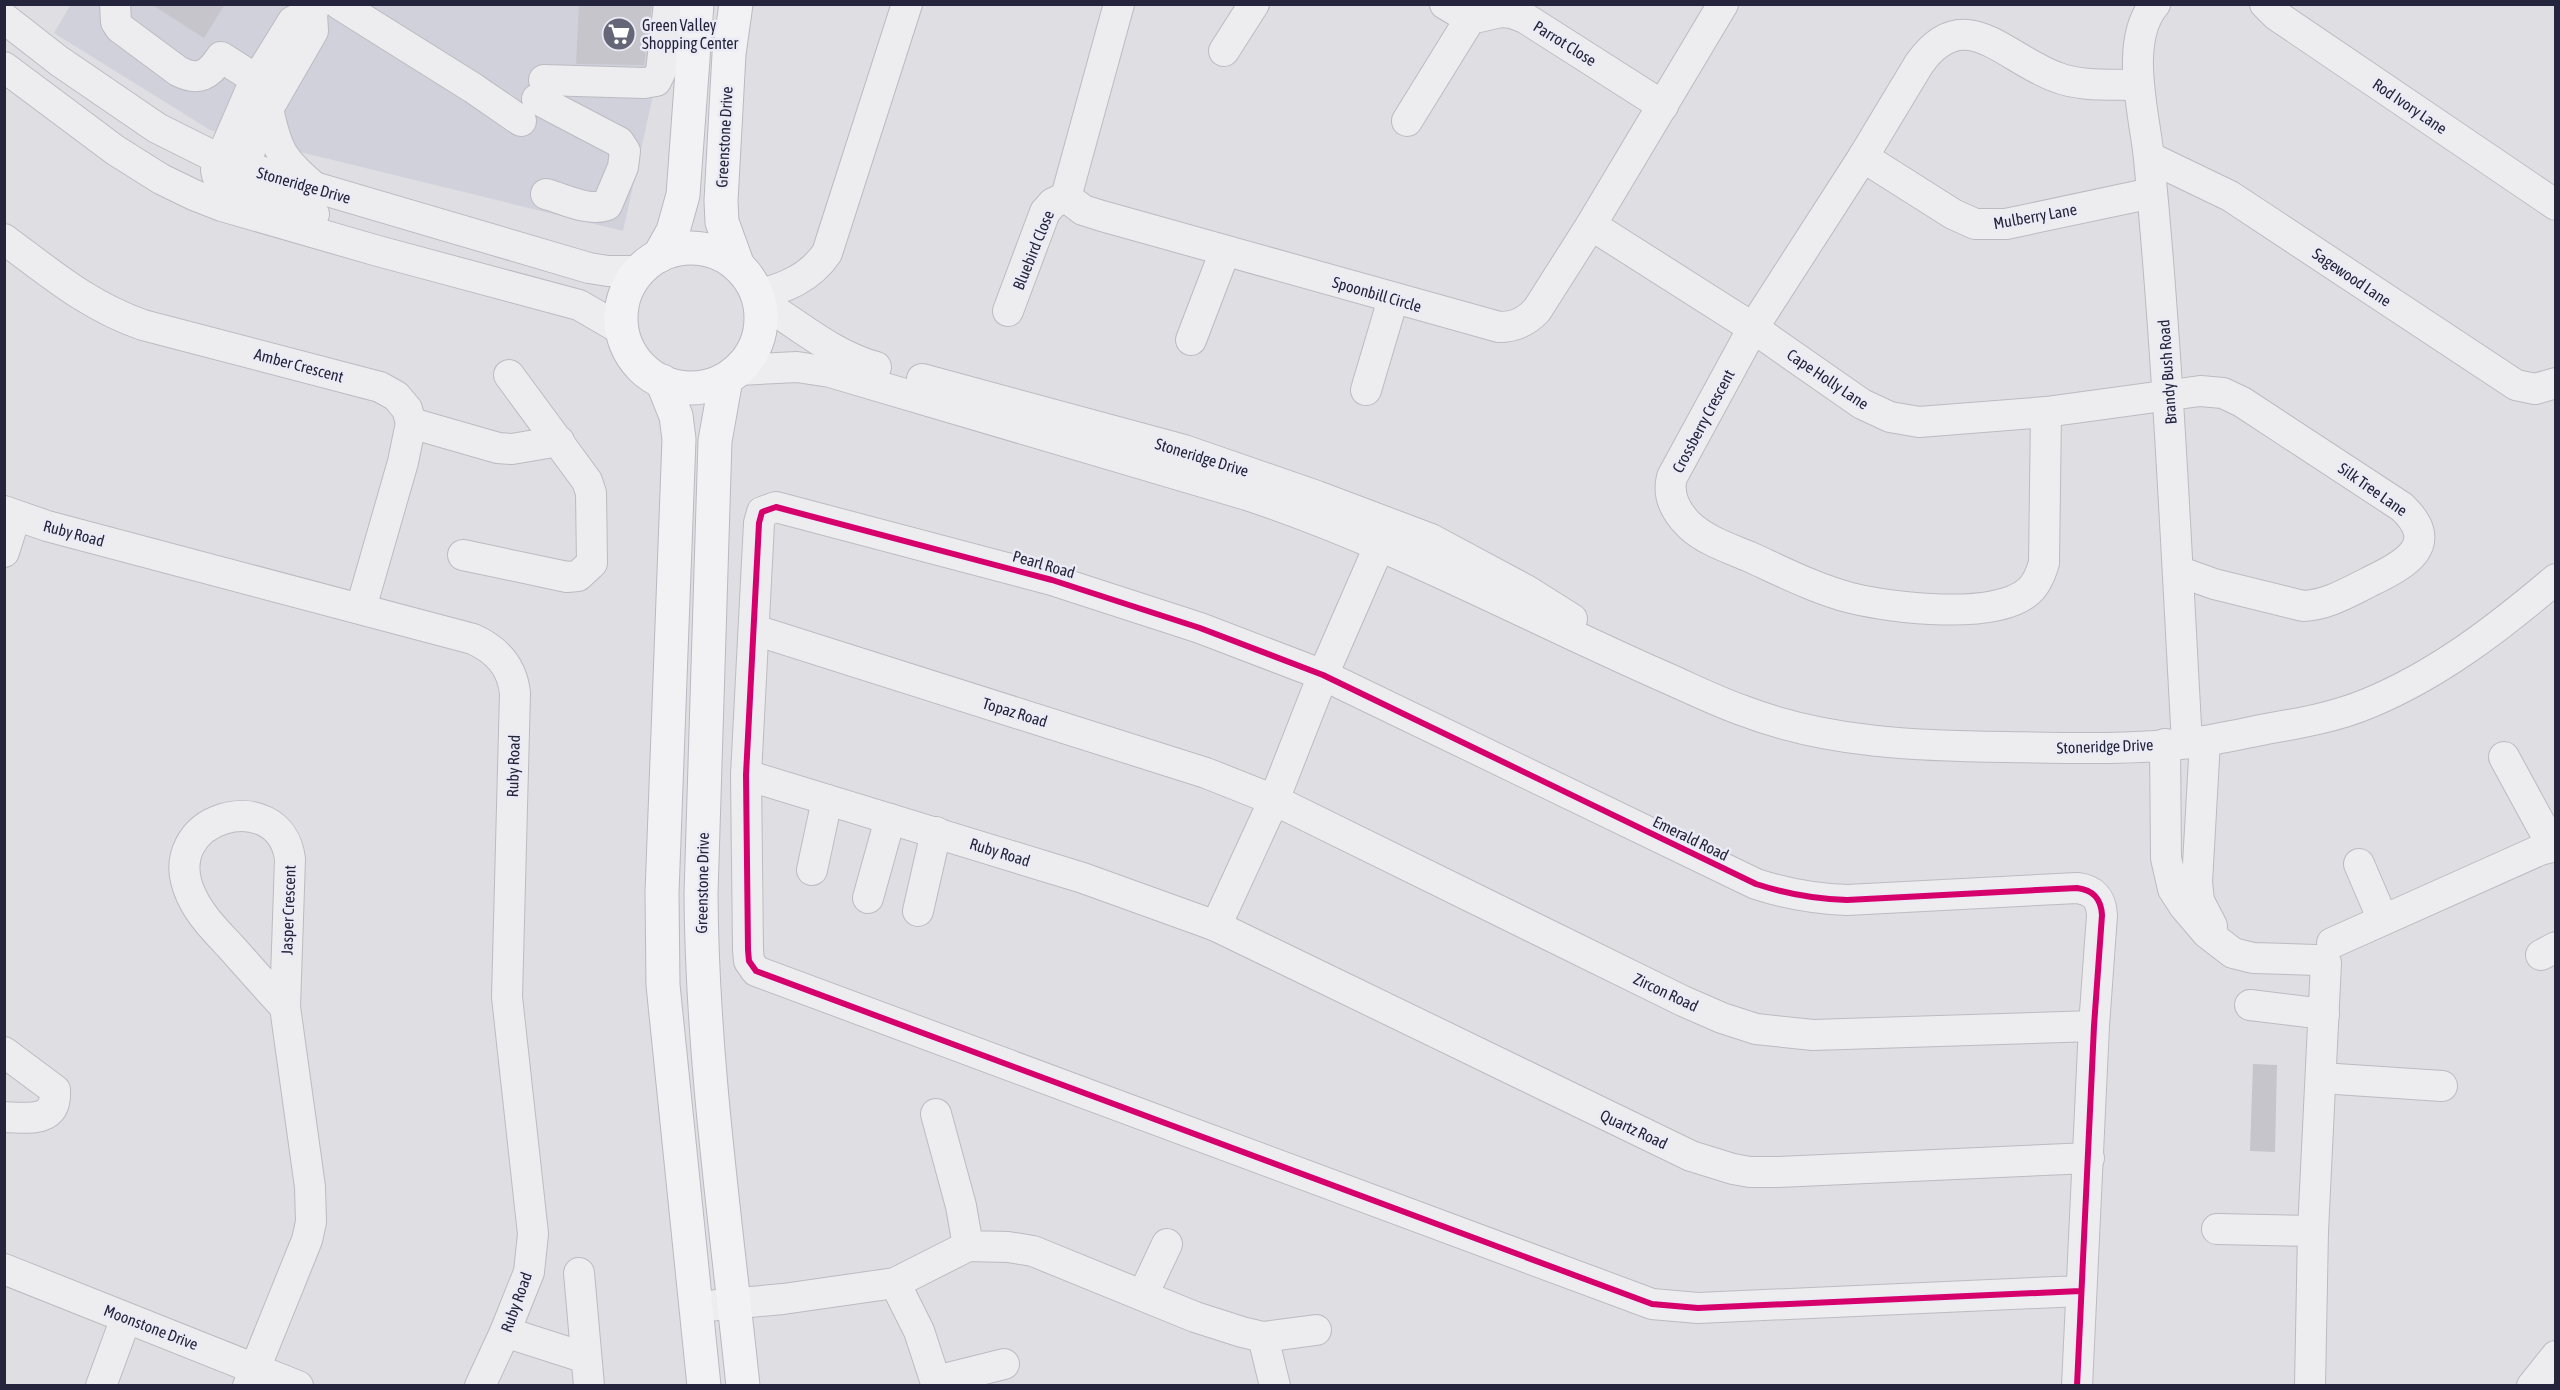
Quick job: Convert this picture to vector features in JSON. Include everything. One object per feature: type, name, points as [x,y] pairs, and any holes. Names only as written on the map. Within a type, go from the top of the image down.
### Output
[{"type":"main road","points":[[649,263],[681,249],[696,248],[719,254],[738,266],[751,282],[758,298],[761,321],[759,335],[751,354],[732,374],[712,385],[690,388],[662,381],[650,374],[635,360],[625,343],[622,330],[623,302],[630,282],[649,263],[673,231],[682,195],[697,4]]},
{"type":"main road","name":"Greenstone Drive","points":[[736,4],[729,54],[721,201],[722,222],[738,266]]},
{"type":"main road","name":"Greenstone Drive","points":[[732,374],[715,441],[700,894],[701,955],[710,1067],[743,1386]]},
{"type":"main road","points":[[662,381],[676,416],[679,439],[662,893],[663,985],[704,1386]]},
{"type":"street","points":[[115,4],[116,22],[120,28],[178,72],[187,76],[202,77],[213,69],[221,57],[257,80]]},
{"type":"street","points":[[534,100],[656,81],[662,71],[669,4]]},
{"type":"street","points":[[758,298],[782,289],[816,268],[827,253],[907,4]]},
{"type":"street","points":[[1066,197],[1119,4]]},
{"type":"street","points":[[1224,51],[1254,4]]},
{"type":"street","points":[[1407,121],[1470,19],[1444,4]]},
{"type":"street","name":"Spoonbill Circle","points":[[1066,197],[1083,210],[1225,251],[1499,327],[1516,326],[1537,310],[1591,225],[1723,4]]},
{"type":"street","name":"Brandy Bush Road","points":[[2155,4],[2142,32],[2138,84],[2149,157],[2169,395],[2186,743]]},
{"type":"street","name":"Rod Ivory Lane","points":[[2265,4],[2276,15],[2556,205]]},
{"type":"street","points":[[317,190],[281,154],[256,108],[257,80],[293,21],[322,7]]},
{"type":"street","points":[[322,7],[473,88],[534,100],[619,142],[625,151],[619,178],[606,205],[596,207],[546,194]]},
{"type":"street","points":[[322,7],[314,31],[256,108],[231,163],[216,170],[226,183],[339,223],[352,230],[378,251]]},
{"type":"street","name":"Parrot Close","points":[[1470,19],[1501,12],[1525,18],[1663,106]]},
{"type":"street","name":"Stoneridge Drive","points":[[4,18],[59,61],[170,135],[231,163],[590,268],[608,271],[649,263]]},
{"type":"street","name":"Crossberry Crescent","points":[[2046,412],[2045,550],[2041,572],[2031,589],[2009,602],[1985,608],[1912,607],[1852,598],[1822,589],[1699,534],[1685,521],[1673,502],[1670,492],[1672,477],[1753,328],[1928,51],[1940,39],[1965,31],[1982,35],[2044,72],[2071,82],[2138,84]]},
{"type":"street","points":[[4,67],[115,150],[161,179],[194,195],[222,206],[378,251],[579,305],[622,330]]},
{"type":"street","points":[[170,135],[212,132],[256,108]]},
{"type":"street","name":"Mulberry Lane","points":[[1863,157],[1953,214],[1975,224],[2006,224],[2152,193]]},
{"type":"street","name":"Sagewood Lane","points":[[2149,157],[2230,196],[2516,385],[2535,389],[2556,382]]},
{"type":"street","name":"Bluebird Close","points":[[1008,311],[1045,212],[1053,202],[1066,197]]},
{"type":"street","name":"Cape Holly Lane","points":[[1591,225],[1753,328],[1862,404],[1890,417],[1919,422],[2046,412],[2169,395]]},
{"type":"street","name":"Amber Crescent","points":[[4,238],[76,292],[115,315],[380,387],[396,396],[407,409],[411,423]]},
{"type":"street","points":[[1191,340],[1225,251]]},
{"type":"street","name":"Stoneridge Drive","points":[[758,298],[824,345],[859,362],[1184,450],[1258,474],[1385,534]]},
{"type":"street","points":[[1366,390],[1393,298]]},
{"type":"street","name":"Stoneridge Drive","points":[[732,374],[796,367],[830,372],[1215,485],[1308,515],[1385,534],[1431,539],[1551,605],[1627,660],[1744,712],[1798,728],[1851,739],[1936,746],[2061,748],[2186,743],[2295,724],[2368,704],[2419,679],[2459,655],[2556,579]]},
{"type":"street","points":[[463,555],[567,578],[578,576],[592,563],[594,550],[591,493],[583,474],[509,375]]},
{"type":"street","name":"Silk Tree Lane","points":[[2169,395],[2200,391],[2232,396],[2402,507],[2416,523],[2419,533],[2416,550],[2398,568],[2322,604],[2303,606],[2214,584],[2179,584]]},
{"type":"street","points":[[361,608],[403,462],[411,423],[498,448],[512,449],[559,441]]},
{"type":"street","name":"Pearl Road","points":[[755,630],[759,523],[762,512],[776,507],[1052,579],[1200,628],[1323,675]]},
{"type":"street","points":[[4,552],[10,514]]},
{"type":"street","name":"Ruby Road","points":[[10,514],[473,639],[489,646],[508,668],[514,681],[507,997],[533,1234],[529,1272],[480,1386]]},
{"type":"street","points":[[1216,926],[1274,800],[1323,675],[1385,534]]},
{"type":"street","points":[[755,630],[746,775],[749,961],[756,971],[1652,1304],[1698,1308],[2080,1291]]},
{"type":"street","name":"Topaz Road","points":[[755,630],[1206,773],[1274,800]]},
{"type":"street","name":"Emerald Road","points":[[1323,675],[1756,884],[1787,894],[1814,899],[1847,900],[2077,888],[2092,893],[2102,904],[2094,1026]]},
{"type":"street","points":[[2186,743],[2199,901],[2206,917],[2228,939],[2244,945],[2322,953]]},
{"type":"street","points":[[2186,743],[2166,858],[2173,889],[2207,933],[2233,953],[2253,958],[2322,953],[2383,920],[2540,850],[2554,846],[2504,757]]},
{"type":"street","name":"Ruby Road","points":[[746,775],[1083,878],[1216,926]]},
{"type":"street","points":[[812,870],[826,800]]},
{"type":"street","name":"Zircon Road","points":[[1274,800],[1683,1001],[1722,1018],[1756,1029],[1813,1035],[1864,1035],[2094,1026]]},
{"type":"street","name":"Jasper Crescent","points":[[252,1377],[307,1240],[311,1222],[310,1188],[285,1007],[290,859],[288,843],[281,832],[269,823],[254,817],[217,820],[202,828],[190,843],[186,861],[189,892],[206,919],[285,1007]]},
{"type":"street","points":[[868,898],[890,819]]},
{"type":"street","points":[[918,911],[936,832]]},
{"type":"street","points":[[2359,864],[2383,920]]},
{"type":"street","name":"Quartz Road","points":[[1216,926],[1597,1111],[1714,1165],[1750,1172],[1778,1172],[2089,1158]]},
{"type":"street","points":[[2310,1386],[2313,1231],[2324,1014],[2322,953]]},
{"type":"street","points":[[2250,1005],[2324,1014]]},
{"type":"street","points":[[2077,1386],[2094,1026]]},
{"type":"street","points":[[4,1052],[55,1090],[56,1099],[53,1109],[43,1116],[4,1117]]},
{"type":"street","points":[[2321,1078],[2442,1086]]},
{"type":"street","points":[[936,1114],[961,1206],[968,1246]]},
{"type":"street","points":[[2217,1229],[2313,1231]]},
{"type":"street","points":[[1143,1295],[1167,1244]]},
{"type":"street","points":[[696,1307],[735,1304],[895,1282],[968,1246],[1008,1246],[1033,1251],[1195,1317],[1263,1337],[1317,1330]]},
{"type":"street","name":"Moonstone Drive","points":[[4,1269],[126,1318],[252,1377],[298,1386]]},
{"type":"street","points":[[579,1273],[587,1372]]},
{"type":"street","points":[[895,1282],[919,1330],[937,1383],[1004,1364]]},
{"type":"street","points":[[101,1386],[126,1318]]},
{"type":"street","points":[[505,1332],[587,1372]]},
{"type":"street","points":[[1263,1337],[1275,1386]]},
{"type":"shaded area","name":"Green Valley Shopping Center","points":[[71,4],[673,5],[623,231],[210,130],[54,33]]},
{"type":"building","points":[[151,4],[225,4],[204,38]]},
{"type":"building","name":"Green Valley Shopping Center","points":[[579,4],[652,4],[644,65],[576,64]]},
{"type":"building","points":[[2253,1064],[2277,1065],[2275,1152],[2250,1151]]},
{"type":"cycle path","points":[[2077,1386],[2094,1026],[2102,915],[2100,904],[2092,893],[2077,888],[1847,900],[1812,897],[1767,888],[1323,675],[1200,628],[1052,580],[776,507],[762,512],[759,523],[746,775],[748,950],[749,961],[756,971],[1652,1304],[1698,1308],[2080,1291]]},
{"type":"place","name":"Green Valley Shopping Center","points":[[619,34]]}]
